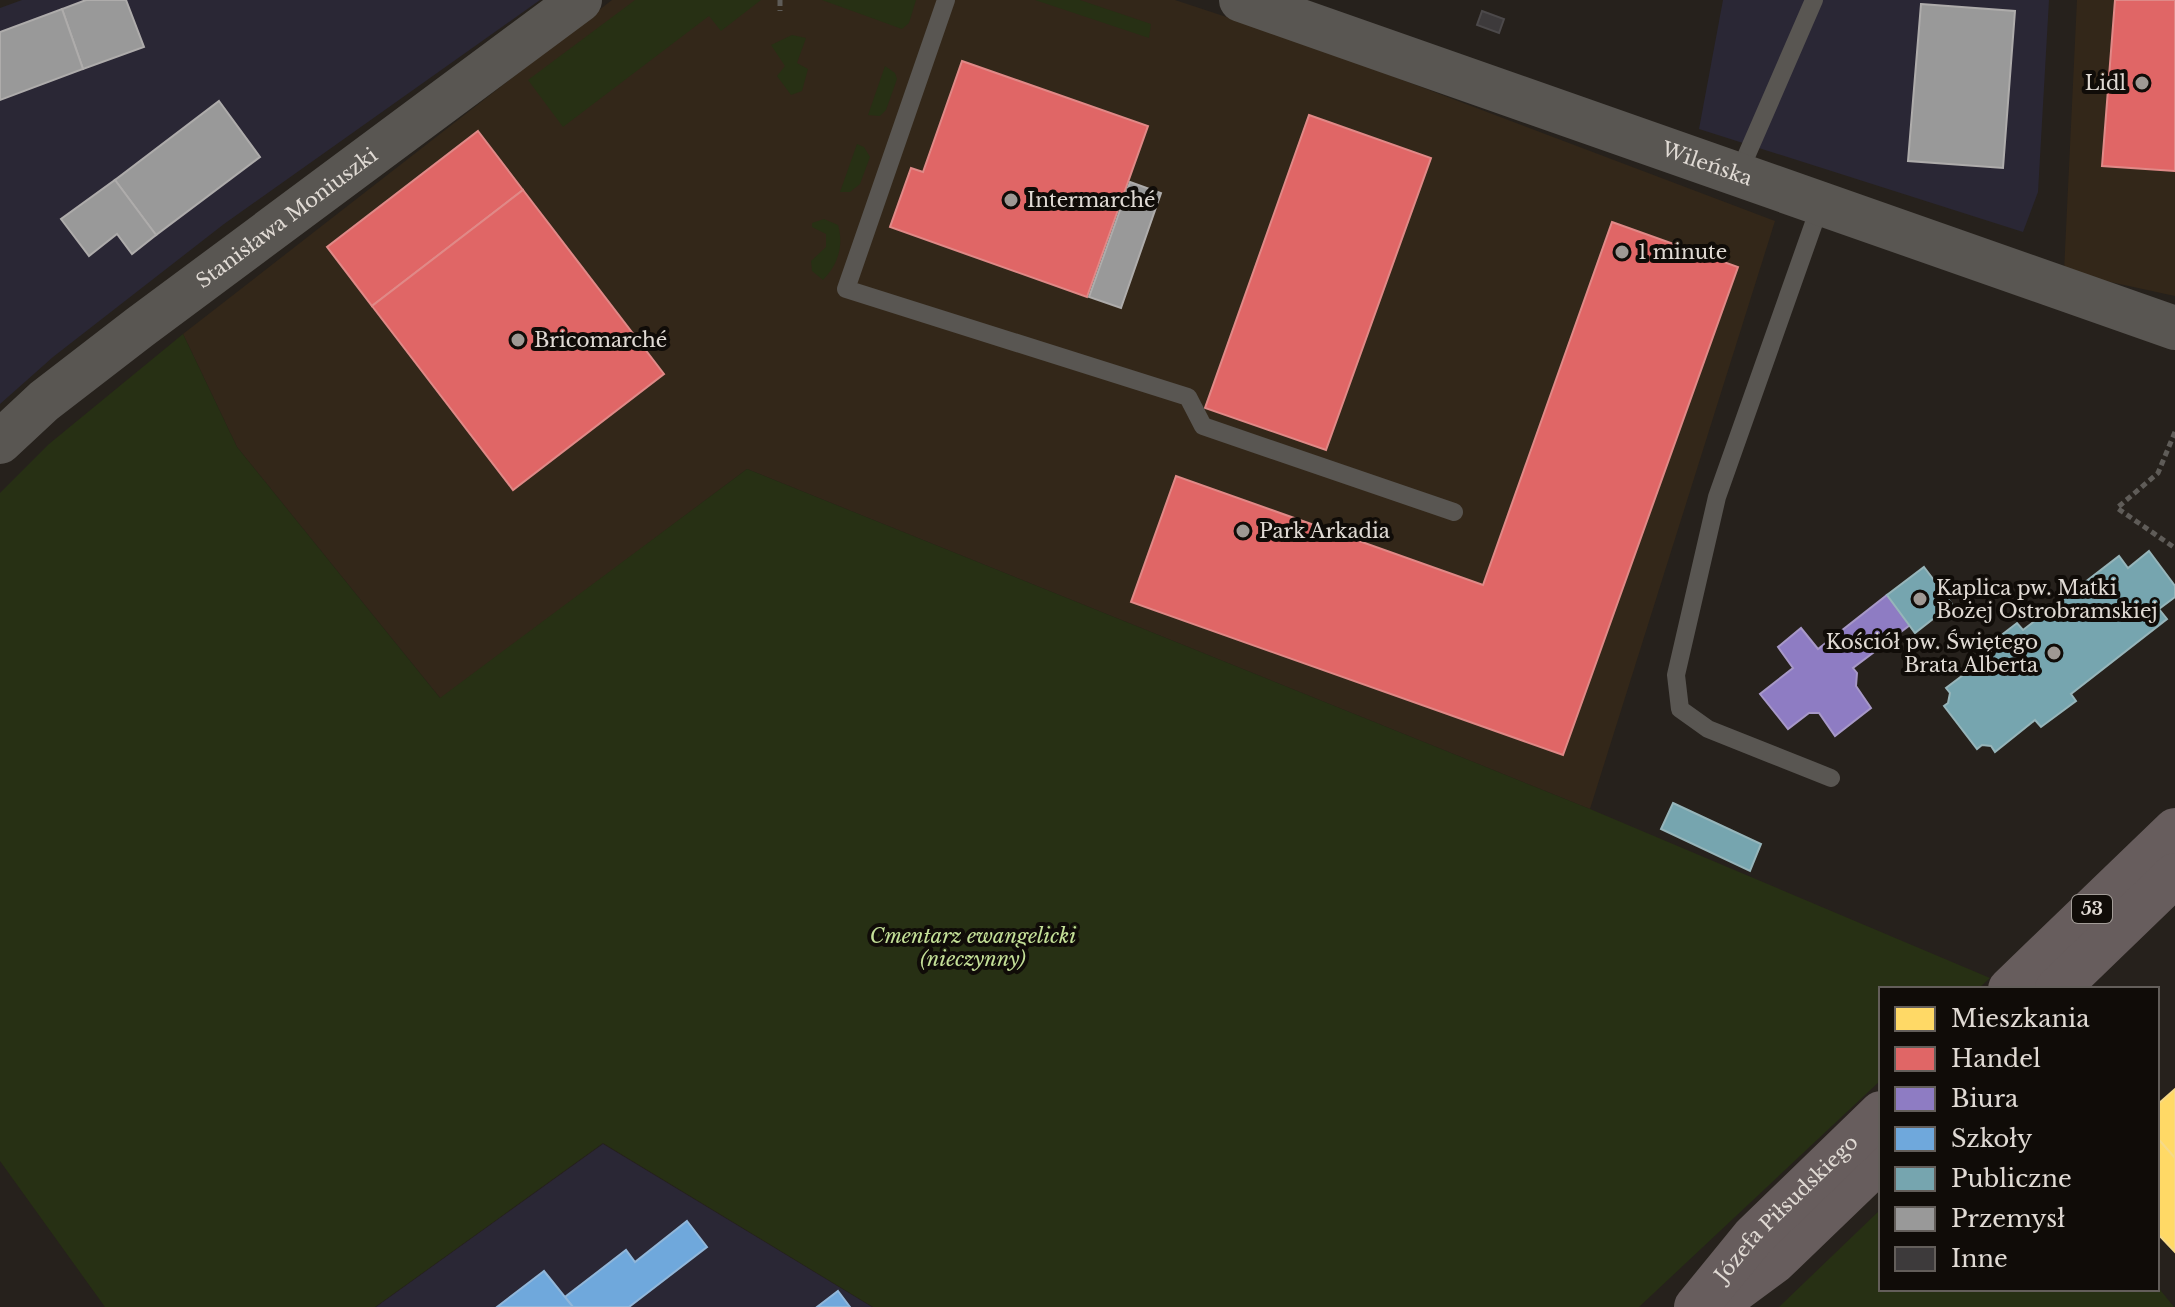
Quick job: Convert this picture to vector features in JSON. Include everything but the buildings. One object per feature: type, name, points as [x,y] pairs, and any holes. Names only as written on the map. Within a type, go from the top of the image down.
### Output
[{"type":"main road","name":"53","points":[[2012,987],[2175,830]]},
{"type":"main road","name":"53","points":[[2059,987],[2175,875]]},
{"type":"main road","name":"Józefa Piłsudskiego","points":[[1696,1307],[1754,1236],[1879,1115]]},
{"type":"main road","name":"Józefa Piłsudskiego","points":[[1713,1307],[1775,1261],[1879,1161]]},
{"type":"street","name":"Stanisława Moniuszki","points":[[0,442],[44,401],[140,327],[580,0]]},
{"type":"street","name":"Wileńska","points":[[1241,0],[2175,328]]},
{"type":"lane","points":[[946,0],[846,289],[1188,397],[1203,426],[1454,512]]},
{"type":"lane","points":[[1738,175],[1814,0]]},
{"type":"lane","points":[[1821,203],[1717,497],[1676,675],[1680,709],[1708,729],[1831,778]]},
{"type":"path","points":[[780,0],[780,11]]},
{"type":"path","points":[[2175,432],[2158,473],[2117,508],[2175,548]]},
{"type":"shaded area","points":[[22,0],[540,0],[224,224],[53,357],[0,404],[0,8]]},
{"type":"shaded area","points":[[612,0],[1175,0],[1305,43],[1775,221],[1590,809],[747,469],[441,699],[237,447],[183,334]]},
{"type":"shaded area","points":[[1723,0],[2049,0],[2038,192],[2023,232],[1699,129]]},
{"type":"shaded area","points":[[2077,0],[2175,0],[2175,296],[2064,272]]},
{"type":"shaded area","points":[[603,1144],[872,1307],[376,1307]]},
{"type":"green space","points":[[635,0],[761,0],[721,31],[709,16],[563,127],[528,80]]},
{"type":"green space","points":[[822,0],[916,0],[909,23],[902,29]]},
{"type":"green space","points":[[1035,0],[1080,0],[1151,24],[1149,38]]},
{"type":"green space","points":[[792,35],[806,38],[797,63],[808,69],[802,91],[791,95],[777,76],[785,66],[771,45]]},
{"type":"green space","points":[[885,66],[895,73],[897,79],[886,110],[880,116],[868,115]]},
{"type":"green space","points":[[857,144],[864,147],[870,157],[860,184],[850,192],[840,192]]},
{"type":"green space","points":[[824,219],[838,225],[840,247],[836,261],[823,280],[812,271],[811,261],[826,247],[826,234],[812,227],[812,223]]},
{"type":"green space","name":"Cmentarz ewangelicki (nieczynny)","points":[[183,334],[237,447],[440,698],[747,469],[1590,809],[1990,978],[1980,987],[1879,987],[1879,1082],[1639,1307],[873,1307],[603,1143],[375,1307],[105,1307],[0,1161],[0,493],[49,444]]},
{"type":"green space","points":[[1879,1211],[1879,1291],[2159,1291],[2159,1288],[2174,1307],[1779,1307]]},
{"type":"place","name":"Lidl","points":[[2142,83]]},
{"type":"place","name":"Intermarché","points":[[1011,200]]},
{"type":"place","name":"1 minute","points":[[1622,252]]},
{"type":"place","name":"Bricomarché","points":[[518,340]]},
{"type":"place","name":"Park Arkadia","points":[[1243,531]]},
{"type":"place","name":"Kaplica pw. Matki Bożej Ostrobramskiej","points":[[1920,599]]},
{"type":"place","name":"Kościół pw. Świętego Brata Alberta","points":[[2054,653]]}]
